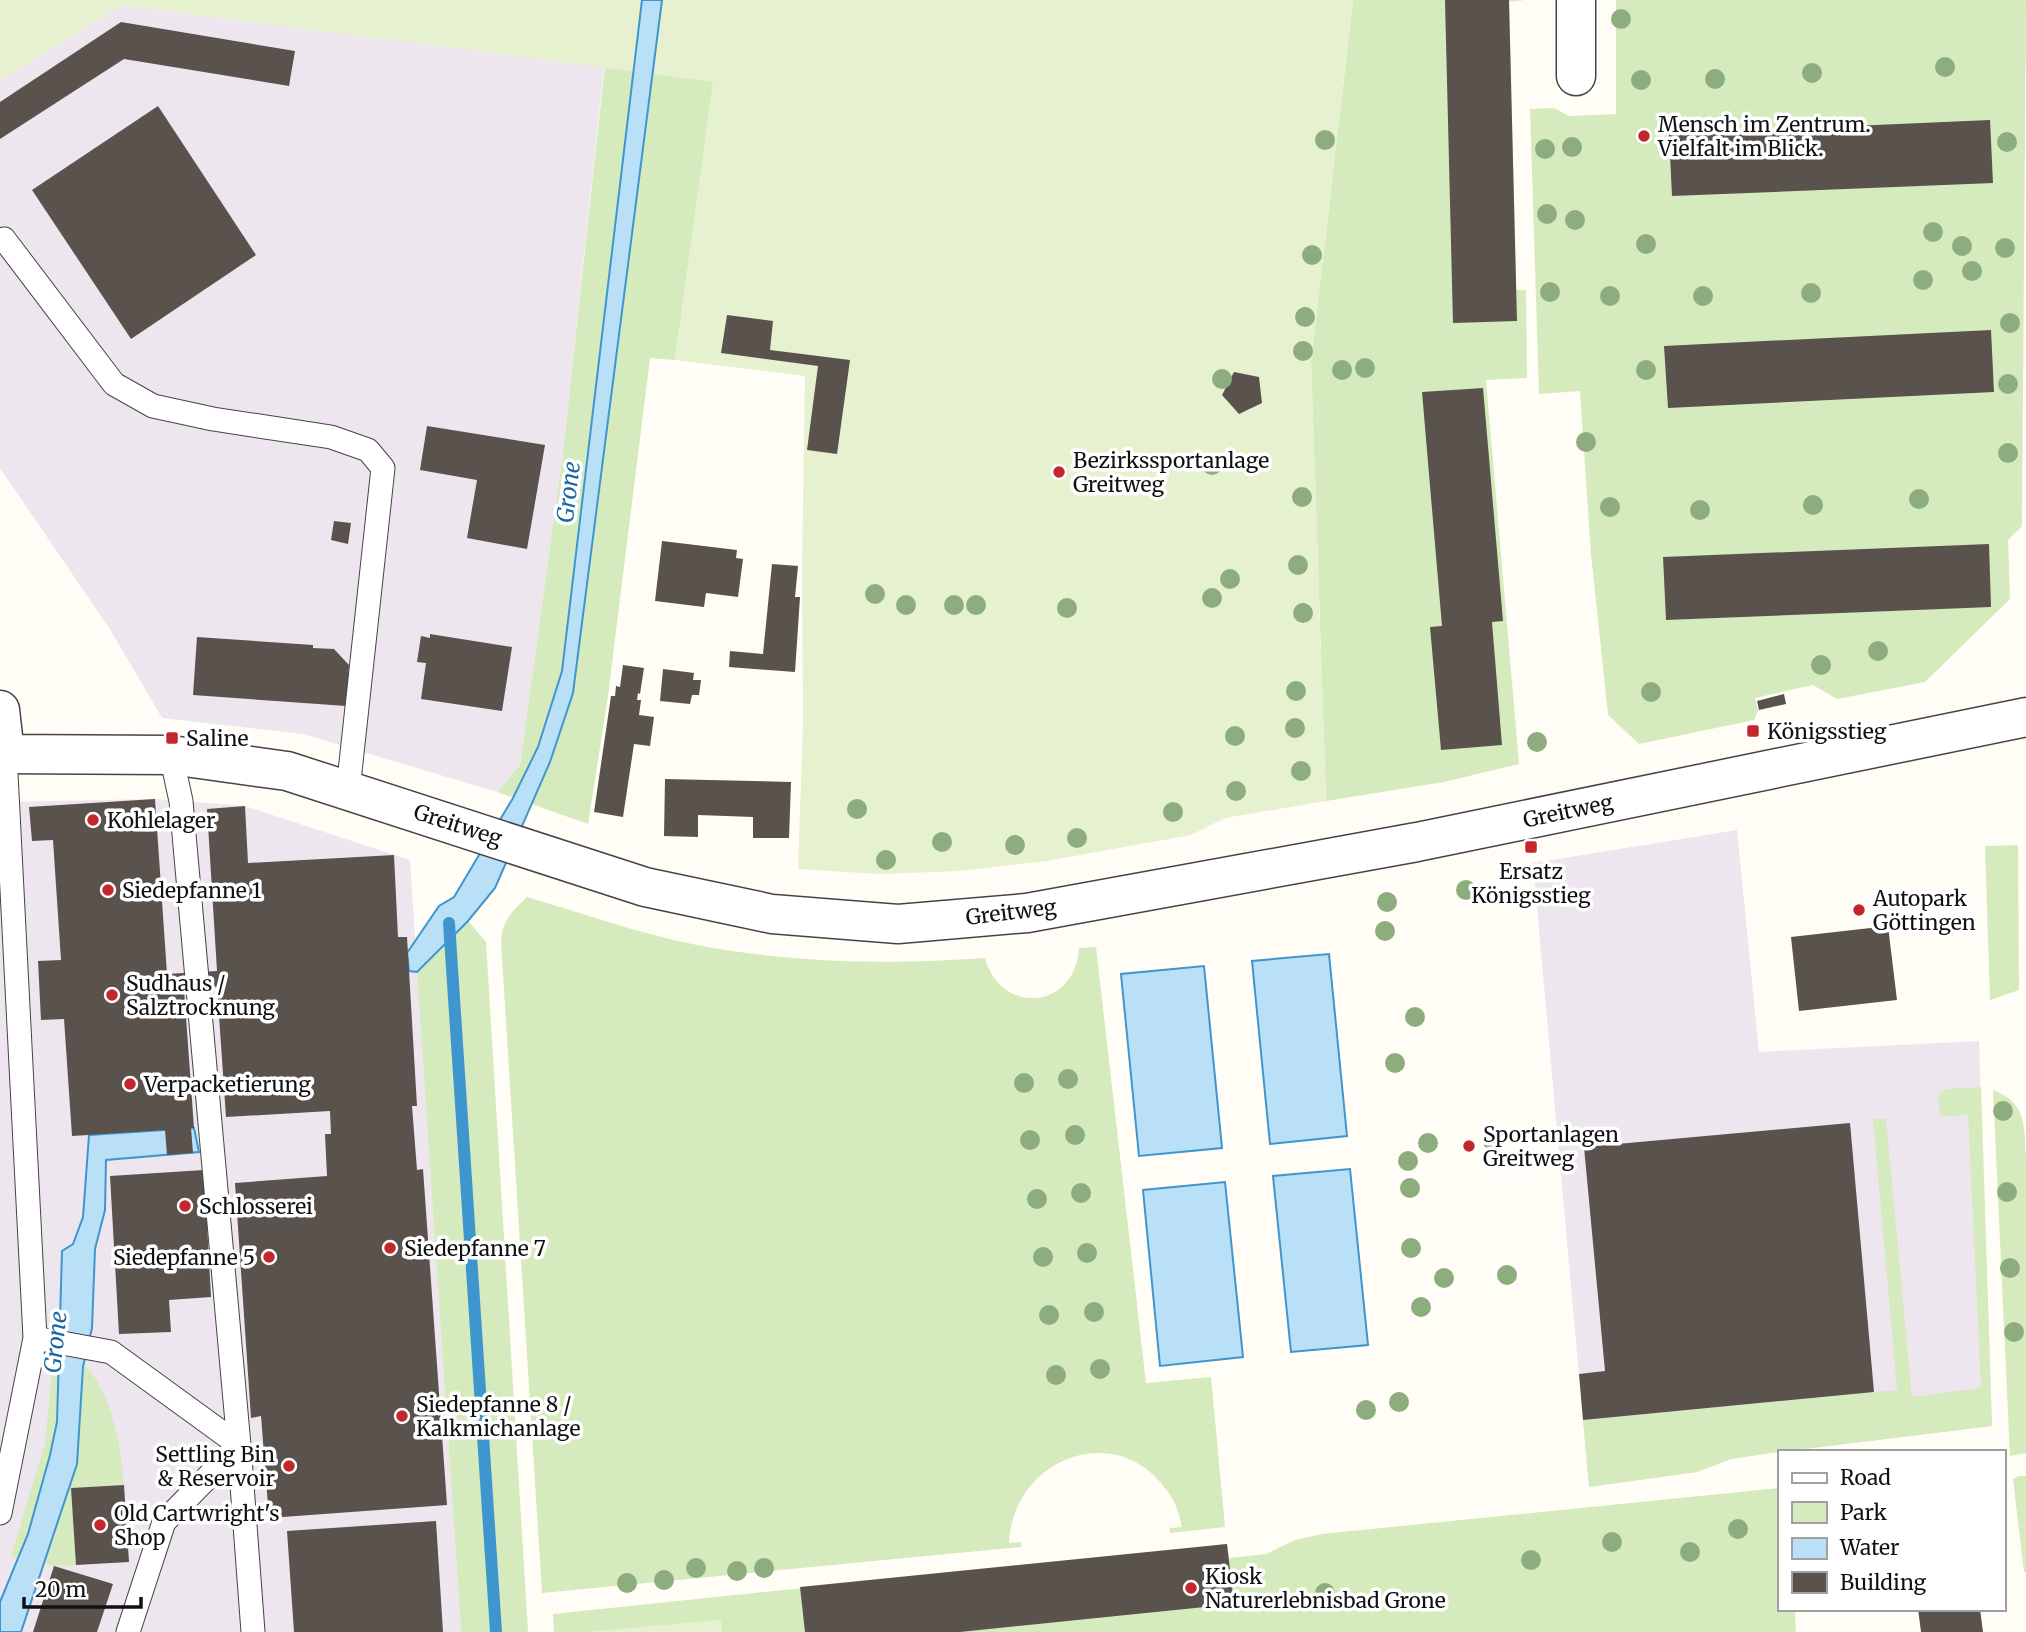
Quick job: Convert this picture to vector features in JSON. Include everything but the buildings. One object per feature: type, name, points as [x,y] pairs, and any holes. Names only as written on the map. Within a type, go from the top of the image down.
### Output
[{"type":"street","points":[[1576,0],[1576,76]]},
{"type":"street","points":[[0,710],[2,754]]},
{"type":"street","name":"Greitweg","points":[[2,754],[170,755],[287,771],[645,887],[772,914],[898,924],[1027,913],[1417,842],[2026,717]]},
{"type":"lane","points":[[4,239],[114,384],[153,406],[213,419],[331,438],[368,450],[383,468],[348,790]]},
{"type":"lane","points":[[0,1513],[35,1338],[2,754]]},
{"type":"lane","points":[[170,755],[181,801],[239,1445],[253,1632]]},
{"type":"lane","points":[[35,1338],[111,1352],[239,1445]]},
{"type":"lane","points":[[128,1632],[164,1522],[239,1445]]},
{"type":"shaded area","points":[[122,5],[604,67],[563,452],[520,765],[497,792],[303,734],[162,718],[111,631],[0,468],[0,80]]},
{"type":"shaded area","points":[[155,799],[245,806],[410,860],[461,1632],[0,1632],[0,802]]},
{"type":"shaded area","points":[[1737,830],[1759,1052],[1979,1041],[1992,1426],[1778,1450],[1778,1452],[1731,1459],[1697,1472],[1589,1487],[1533,863]]},
{"type":"green space","name":"Bezirkssportanlage Greitweg","points":[[0,0],[1353,0],[1311,361],[1326,801],[1225,818],[1191,835],[1047,861],[960,871],[879,874],[798,869],[803,723],[805,376],[675,360],[713,82],[122,5],[0,80]]},
{"type":"green space","points":[[612,0],[725,0],[675,360],[650,358],[608,696],[588,824],[497,792],[520,765],[563,452]]},
{"type":"green space","points":[[1353,0],[1525,0],[1509,2],[1516,290],[1526,290],[1527,378],[1486,380],[1519,764],[1444,782],[1326,801],[1311,361]]},
{"type":"green space","points":[[1616,0],[2026,0],[2022,526],[2008,540],[2010,599],[1925,682],[1837,699],[1813,685],[1755,698],[1758,711],[1754,720],[1639,744],[1608,715],[1591,554],[1580,391],[1539,394],[1530,109],[1554,108],[1569,116],[1616,114]]},
{"type":"green space","points":[[2018,845],[2019,990],[1990,1000],[1985,846]]},
{"type":"green space","points":[[527,897],[658,936],[737,952],[879,962],[985,958],[994,977],[1006,990],[1021,997],[1037,998],[1052,994],[1065,984],[1075,968],[1079,948],[1096,947],[1146,1383],[1211,1377],[1225,1527],[1170,1533],[1170,1528],[1182,1527],[1168,1492],[1147,1469],[1123,1457],[1097,1453],[1071,1457],[1048,1470],[1028,1488],[1015,1513],[1009,1543],[1021,1542],[1021,1547],[542,1593],[501,942],[509,917]]},
{"type":"green space","points":[[468,921],[486,942],[528,1632],[461,1632],[417,972]]},
{"type":"green space","points":[[1981,1087],[1992,1426],[1778,1450],[1778,1452],[1731,1459],[1697,1472],[1589,1487],[1583,1420],[1897,1390],[1873,1119],[1886,1119],[1912,1397],[1981,1388],[1968,1115],[1940,1116],[1938,1096],[1945,1089]]},
{"type":"green space","points":[[1993,1090],[2012,1101],[2021,1116],[2026,1157],[2026,1453],[2010,1456]]},
{"type":"green space","points":[[53,1362],[87,1367],[96,1380],[110,1408],[118,1438],[124,1485],[71,1488],[76,1565],[54,1566],[11,1556],[45,1443]]},
{"type":"green space","points":[[2026,1476],[2026,1572],[2013,1479]]},
{"type":"green space","points":[[1778,1488],[1778,1611],[1795,1611],[1796,1632],[554,1632],[553,1614],[1227,1544],[1229,1558],[1266,1554],[1295,1540],[1322,1534]]},
{"type":"green space","points":[[721,1620],[722,1632],[585,1632]]},
{"type":"water","points":[[642,0],[662,0],[573,693],[550,762],[495,888],[468,921],[417,972],[409,971],[407,953],[439,906],[454,897],[513,798],[538,747],[562,671]]},
{"type":"water","points":[[1329,954],[1347,1136],[1270,1144],[1252,961]]},
{"type":"water","points":[[1204,966],[1222,1148],[1139,1156],[1121,974]]},
{"type":"water","points":[[194,1128],[199,1152],[106,1160],[105,1210],[95,1249],[92,1328],[83,1367],[77,1464],[21,1632],[0,1632],[0,1602],[28,1534],[57,1422],[62,1251],[73,1244],[83,1217],[89,1135]]},
{"type":"water","points":[[1350,1169],[1368,1345],[1291,1352],[1273,1176]]},
{"type":"water","points":[[1225,1182],[1243,1357],[1160,1366],[1143,1190]]},
{"type":"waterway","points":[[449,923],[496,1632]]},
{"type":"place","name":"Mensch im Zentrum. Vielfalt im Blick.","points":[[1644,136]]},
{"type":"place","name":"Bezirkssportanlage Greitweg","points":[[1059,472]]},
{"type":"place","name":"Königsstieg","points":[[1753,731]]},
{"type":"place","name":"Saline","points":[[172,738]]},
{"type":"place","name":"Kohlelager","points":[[93,820]]},
{"type":"place","name":"Ersatz Königsstieg","points":[[1531,847]]},
{"type":"place","name":"Siedepfanne 1","points":[[108,890]]},
{"type":"place","name":"Autopark Göttingen","points":[[1859,910]]},
{"type":"place","name":"Sudhaus / Salztrocknung","points":[[112,995]]},
{"type":"place","name":"Verpacketierung","points":[[130,1084]]},
{"type":"place","name":"Sportanlagen Greitweg","points":[[1469,1146]]},
{"type":"place","name":"Schlosserei","points":[[185,1206]]},
{"type":"place","name":"Siedepfanne 7","points":[[390,1248]]},
{"type":"place","name":"Siedepfanne 5","points":[[269,1257]]},
{"type":"place","name":"Siedepfanne 8 / Kalkmichanlage","points":[[402,1416]]},
{"type":"place","name":"Settling Bin & Reservoir","points":[[289,1466]]},
{"type":"place","name":"Old Cartwright's Shop","points":[[100,1525]]},
{"type":"place","name":"Kiosk Naturerlebnisbad Grone","points":[[1191,1588]]},
{"type":"water label","name":"Grone","points":[[568,492]]},
{"type":"water label","name":"Grone","points":[[55,1342]]}]
